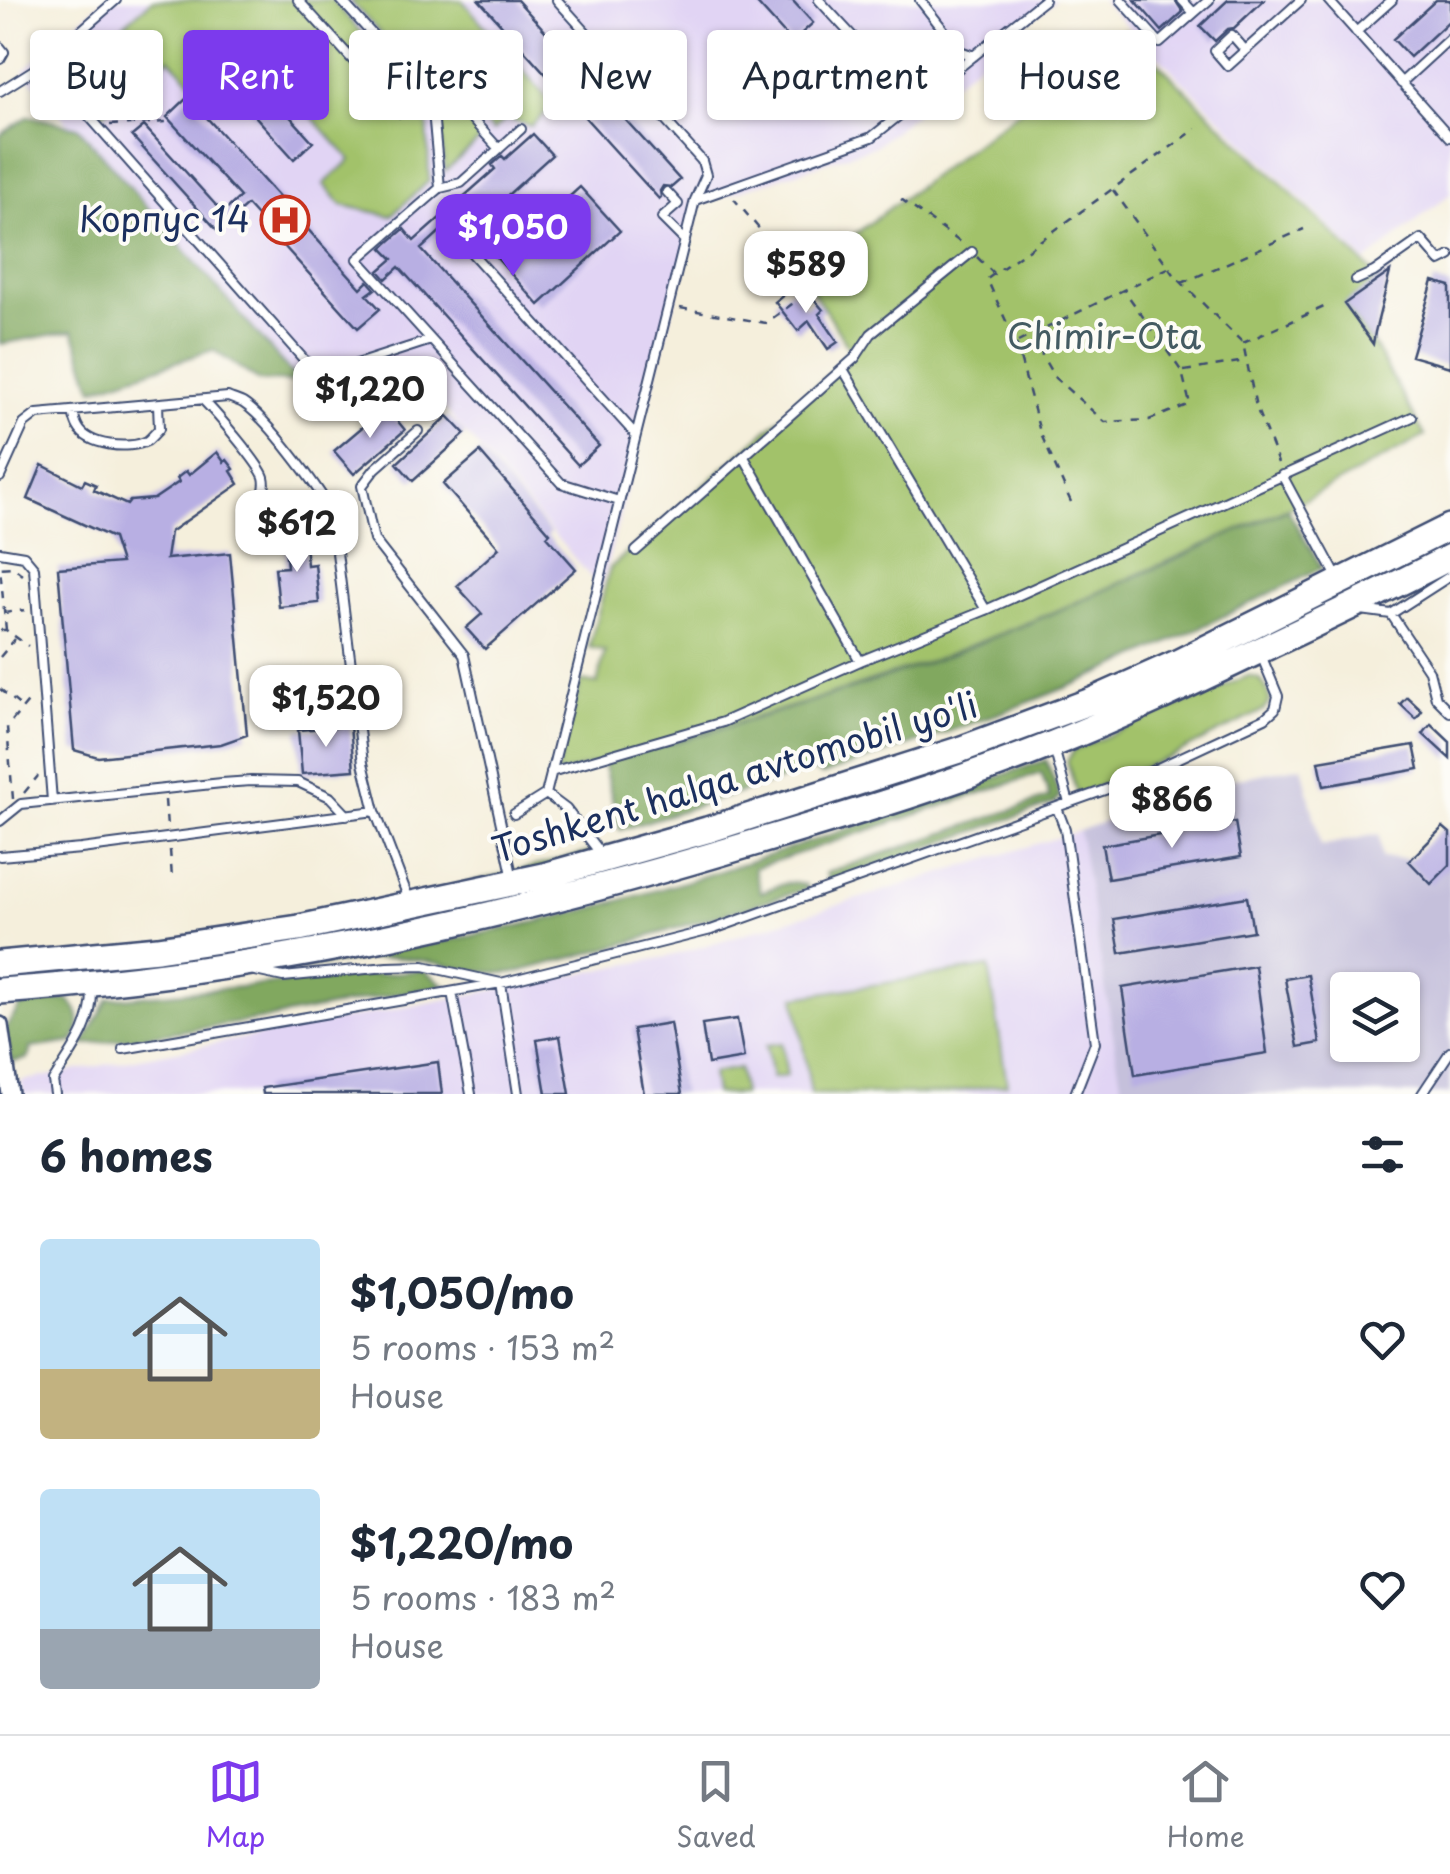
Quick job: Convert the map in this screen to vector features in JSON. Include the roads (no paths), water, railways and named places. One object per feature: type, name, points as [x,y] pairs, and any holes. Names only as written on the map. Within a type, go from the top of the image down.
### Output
[{"type":"highway","name":"Toshkent halqa avtomobil yo'li","points":[[0,991],[234,966],[454,924],[612,886],[883,804],[1053,744],[1259,651],[1450,527]]},
{"type":"highway","name":"Toshkent halqa avtomobil yo'li","points":[[0,964],[158,950],[264,935],[412,906],[605,859],[876,778],[1010,732],[1450,557]]},
{"type":"highway","points":[[1010,732],[1018,757]]},
{"type":"highway","points":[[158,950],[160,976]]},
{"type":"street","points":[[0,1025],[10,1094]]},
{"type":"lane","points":[[82,30],[116,0]]},
{"type":"lane","points":[[298,0],[349,56]]},
{"type":"lane","points":[[340,0],[368,30]]},
{"type":"lane","points":[[514,814],[546,794],[695,200],[706,175],[702,162],[557,0]]},
{"type":"lane","points":[[819,0],[847,30]]},
{"type":"lane","points":[[920,0],[960,50],[974,56]]},
{"type":"lane","points":[[964,64],[1044,0]]},
{"type":"lane","points":[[1121,0],[1160,43],[1208,0]]},
{"type":"lane","points":[[1182,0],[1194,13]]},
{"type":"lane","points":[[1328,0],[1450,138]]},
{"type":"lane","points":[[1356,32],[1392,0]]},
{"type":"lane","points":[[1245,50],[1295,2]]},
{"type":"lane","points":[[1402,83],[1450,38]]},
{"type":"lane","points":[[0,47],[4,52],[0,59]]},
{"type":"lane","points":[[0,92],[30,73]]},
{"type":"lane","points":[[94,120],[307,364],[328,370],[354,365],[431,340]]},
{"type":"lane","points":[[434,120],[440,188]]},
{"type":"lane","points":[[473,120],[499,149]]},
{"type":"lane","points":[[695,200],[872,138],[895,120]]},
{"type":"lane","points":[[521,129],[461,183],[440,188],[358,259],[561,483],[619,501]]},
{"type":"lane","points":[[667,192],[678,204],[662,218],[685,241]]},
{"type":"lane","points":[[1356,280],[1421,239],[1440,261],[1450,256]]},
{"type":"lane","points":[[460,240],[636,434]]},
{"type":"lane","points":[[636,551],[854,358],[871,334],[972,252]]},
{"type":"lane","points":[[842,369],[986,610]]},
{"type":"lane","points":[[0,478],[24,424],[37,414],[228,397],[242,402],[261,418],[332,512],[364,763],[375,812],[412,906]]},
{"type":"lane","points":[[202,400],[264,477],[264,492],[257,508]]},
{"type":"lane","points":[[73,411],[78,427],[94,442],[117,446],[146,441],[159,429],[158,404]]},
{"type":"lane","points":[[551,772],[723,722],[860,660],[986,610],[1412,418]]},
{"type":"lane","points":[[418,431],[375,469],[362,486],[374,540],[464,655],[514,883]]},
{"type":"lane","points":[[744,457],[860,660]]},
{"type":"lane","points":[[1282,475],[1344,596],[1391,614],[1429,671],[1436,698],[1450,712]]},
{"type":"lane","points":[[0,552],[24,556],[34,568],[52,801]]},
{"type":"lane","points":[[1391,614],[1450,576]]},
{"type":"lane","points":[[124,1049],[501,983],[712,930],[1130,782],[1265,718],[1274,709],[1278,696],[1259,651]]},
{"type":"lane","points":[[1053,744],[1069,803]]},
{"type":"lane","points":[[0,821],[21,804],[237,782],[298,782],[330,796],[347,815]]},
{"type":"lane","points":[[546,794],[566,809],[605,859]]},
{"type":"lane","points":[[1057,808],[1065,829],[1095,1043],[1075,1094]]},
{"type":"lane","points":[[0,856],[375,812]]},
{"type":"lane","points":[[234,966],[282,977],[424,966],[501,983]]},
{"type":"lane","points":[[501,983],[518,1094]]},
{"type":"lane","points":[[56,1094],[53,1080],[87,1028],[92,984]]},
{"type":"lane","points":[[452,992],[471,1094]]},
{"type":"lane","points":[[1422,1094],[1450,1052]]},
{"type":"place","name":"Корпус 14","points":[[285,220]]},
{"type":"park label","name":"Chimir-Ota","points":[[1104,337]]}]
